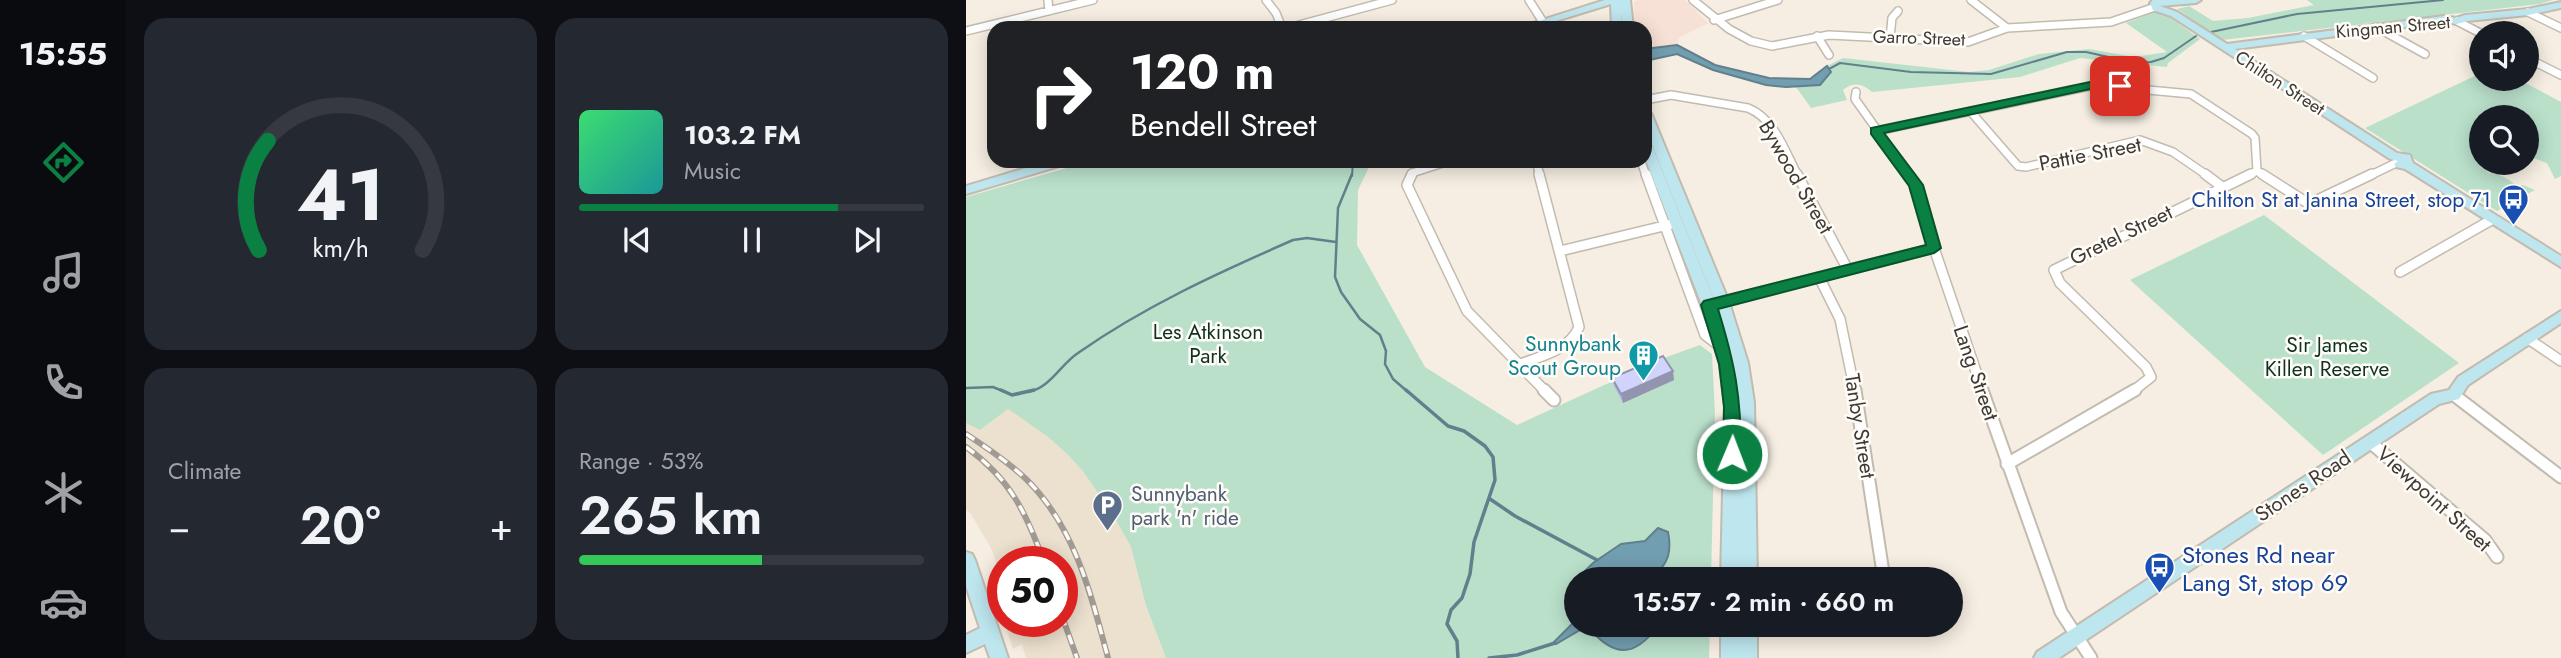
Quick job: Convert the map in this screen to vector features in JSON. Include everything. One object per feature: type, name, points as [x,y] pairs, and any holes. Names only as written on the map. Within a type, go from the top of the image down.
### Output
[{"type":"street","points":[[1048,0],[1049,10]]},
{"type":"street","points":[[1003,21],[1093,0]]},
{"type":"street","points":[[1266,0],[1281,21]]},
{"type":"street","points":[[1312,21],[1392,0]]},
{"type":"street","points":[[1529,0],[1542,21]]},
{"type":"street","points":[[1625,0],[1627,21]]},
{"type":"street","name":"Garro Street","points":[[1693,0],[1714,20],[1763,45],[1816,36],[1961,42],[2007,28],[2110,22],[2159,5],[2196,0]]},
{"type":"street","points":[[1714,20],[1778,0]]},
{"type":"street","points":[[1971,0],[2007,28]]},
{"type":"street","points":[[1546,21],[1613,2],[1616,21]]},
{"type":"street","name":"Chilton Street","points":[[2159,5],[2399,161],[2558,257]]},
{"type":"street","name":"Kingman Street","points":[[2224,47],[2444,19],[2457,22],[2465,18],[2528,12],[2561,5]]},
{"type":"street","points":[[1890,37],[1892,18],[1898,10]]},
{"type":"street","points":[[2528,12],[2561,28]]},
{"type":"street","points":[[2457,22],[2469,28]]},
{"type":"street","points":[[966,30],[987,25]]},
{"type":"street","points":[[2376,27],[2426,54]]},
{"type":"street","points":[[1816,36],[1829,55]]},
{"type":"street","points":[[2304,36],[2373,78]]},
{"type":"street","points":[[2539,64],[2561,75]]},
{"type":"street","points":[[1876,131],[2095,85],[2191,94],[2252,134],[2255,138],[2257,171],[2309,204],[2399,161]]},
{"type":"street","name":"Lang Street","points":[[1856,92],[1855,99],[1916,185],[1934,248],[2007,464],[2061,612],[2091,658]]},
{"type":"street","name":"Bywood Street","points":[[1652,99],[1671,95],[1748,108],[1760,113],[1769,122],[1848,270]]},
{"type":"street","name":"Pattie Street","points":[[1971,112],[2018,166],[2026,167],[2140,140],[2157,143],[2174,151],[2221,186]]},
{"type":"street","points":[[1652,137],[1705,335],[1723,348]]},
{"type":"street","points":[[1652,160],[1677,223],[1736,344],[1747,402],[1748,567]]},
{"type":"street","points":[[966,190],[1024,168]]},
{"type":"street","points":[[1427,168],[1412,173],[1407,185],[1467,311],[1554,400]]},
{"type":"street","points":[[1518,365],[1570,343],[1577,335],[1579,327],[1538,168]]},
{"type":"street","points":[[1645,168],[1677,223]]},
{"type":"street","name":"Gretel Street","points":[[2007,464],[2142,386],[2151,377],[2146,367],[2060,283],[2054,270],[2221,186],[2257,171]]},
{"type":"street","points":[[2400,272],[2493,219]]},
{"type":"street","points":[[1560,251],[1677,223]]},
{"type":"street","points":[[1716,304],[1934,248]]},
{"type":"street","name":"Tanby Street","points":[[1819,277],[1840,319],[1851,364],[1882,567]]},
{"type":"street","points":[[1716,304],[1732,407],[1730,567]]},
{"type":"street","name":"Stones Road","points":[[2043,658],[2436,398],[2454,395],[2463,382],[2561,316]]},
{"type":"street","points":[[2528,338],[2561,361]]},
{"type":"street","points":[[2454,395],[2561,477]]},
{"type":"street","name":"Viewpoint Street","points":[[2370,442],[2485,540],[2497,557]]},
{"type":"street","points":[[966,560],[987,624]]},
{"type":"street","points":[[966,644],[987,634]]},
{"type":"street","points":[[991,637],[999,658]]},
{"type":"street","points":[[1730,637],[1730,658]]},
{"type":"street","points":[[1748,637],[1748,658]]},
{"type":"shaded area","points":[[1685,0],[1708,23],[1679,38],[1677,45],[1652,48],[1652,21],[1635,21],[1634,2]]},
{"type":"shaded area","points":[[1008,409],[1048,437],[1082,470],[1131,547],[1146,606],[1166,658],[1026,658],[1022,644],[1013,649],[1009,637],[1078,637],[1078,546],[990,546],[966,510],[966,423],[980,430]]},
{"type":"green space","points":[[2307,0],[2553,0],[2540,4],[2222,40],[2177,9],[2189,6],[2213,21],[2248,18],[2314,5]]},
{"type":"green space","points":[[2154,12],[2165,14],[2200,39],[2168,63],[2167,67],[2080,58],[2020,77],[1872,92],[1861,85],[1854,85],[1843,90],[1847,100],[1811,108],[1796,87],[1804,87],[1831,72],[1827,66],[1843,58],[1969,72],[1989,70],[2039,54],[2089,49],[2134,57],[2167,52],[2126,23]]},
{"type":"green space","points":[[2469,79],[2469,91],[2539,90],[2561,102],[2561,176],[2555,179],[2547,163],[2539,160],[2539,105],[2469,105],[2469,175],[2499,175],[2516,186],[2523,185],[2535,190],[2497,211],[2365,128]]},
{"type":"green space","name":"Les Atkinson Park","points":[[1067,168],[1369,168],[1358,190],[1357,245],[1425,367],[1517,425],[1661,359],[1700,345],[1712,354],[1715,413],[1711,567],[1564,567],[1564,637],[1710,637],[1709,658],[1166,658],[1146,606],[1131,547],[1082,470],[1048,437],[1008,409],[980,430],[966,423],[966,197]]},
{"type":"green space","name":"Sir James Killen Reserve","points":[[2264,215],[2459,363],[2323,455],[2130,280]]},
{"type":"water","points":[[1677,45],[1715,65],[1769,78],[1810,79],[1827,66],[1831,72],[1820,85],[1766,85],[1713,70],[1677,54],[1652,59],[1652,48]]},
{"type":"water","points":[[1658,528],[1668,532],[1669,551],[1664,565],[1589,567],[1621,544],[1645,541]]},
{"type":"water","points":[[1564,632],[1564,637],[1568,637],[1556,644],[1554,642]]},
{"type":"water","points":[[1598,637],[1648,637],[1641,644],[1624,650],[1606,644]]},
{"type":"building","points":[[1663,356],[1673,371],[1621,394],[1612,378]]},
{"type":"waterway","points":[[2211,32],[2297,14],[2443,0]]},
{"type":"waterway","points":[[1829,69],[1840,63],[1911,72],[1991,74],[2067,52],[2086,52],[2136,63],[2151,62],[2164,58],[2196,36]]},
{"type":"waterway","points":[[1352,176],[1353,168]]},
{"type":"waterway","points":[[1352,174],[1338,208],[1335,277],[1341,292],[1360,319],[1380,335],[1386,351],[1385,364],[1393,379],[1408,392]]},
{"type":"waterway","points":[[1028,392],[1043,386],[1072,358],[1103,336],[1210,278],[1293,240],[1307,238],[1336,242]]},
{"type":"waterway","points":[[966,388],[993,387],[1005,392]]},
{"type":"waterway","points":[[1001,390],[1012,395],[1034,390]]},
{"type":"waterway","points":[[1406,390],[1448,426],[1464,431],[1485,446],[1493,457],[1495,480],[1474,542],[1470,574],[1462,598],[1451,610],[1447,624],[1457,641],[1458,658]]},
{"type":"waterway","points":[[1490,499],[1515,516],[1597,560]]},
{"type":"waterway","points":[[1489,658],[1517,655],[1555,643]]},
{"type":"railway","points":[[966,434],[1026,479],[1057,518],[1088,586],[1108,658]]},
{"type":"railway","points":[[966,447],[1005,484],[1023,512],[1038,546]]},
{"type":"railway","points":[[1070,637],[1077,658]]},
{"type":"place","name":"Chilton St at Janina Street, stop 71","points":[[2514,227]]},
{"type":"place","name":"Sunnybank Scout Group","points":[[1644,383]]},
{"type":"place","name":"Sunnybank park 'n' ride","points":[[1108,533]]},
{"type":"place","name":"Stones Rd near Lang St, stop 69","points":[[2159,595]]},
{"type":"route","points":[[1732,454],[1732,407],[1727,364],[1709,305],[1934,248],[1916,185],[1876,131],[2095,85],[2120,86]]}]
